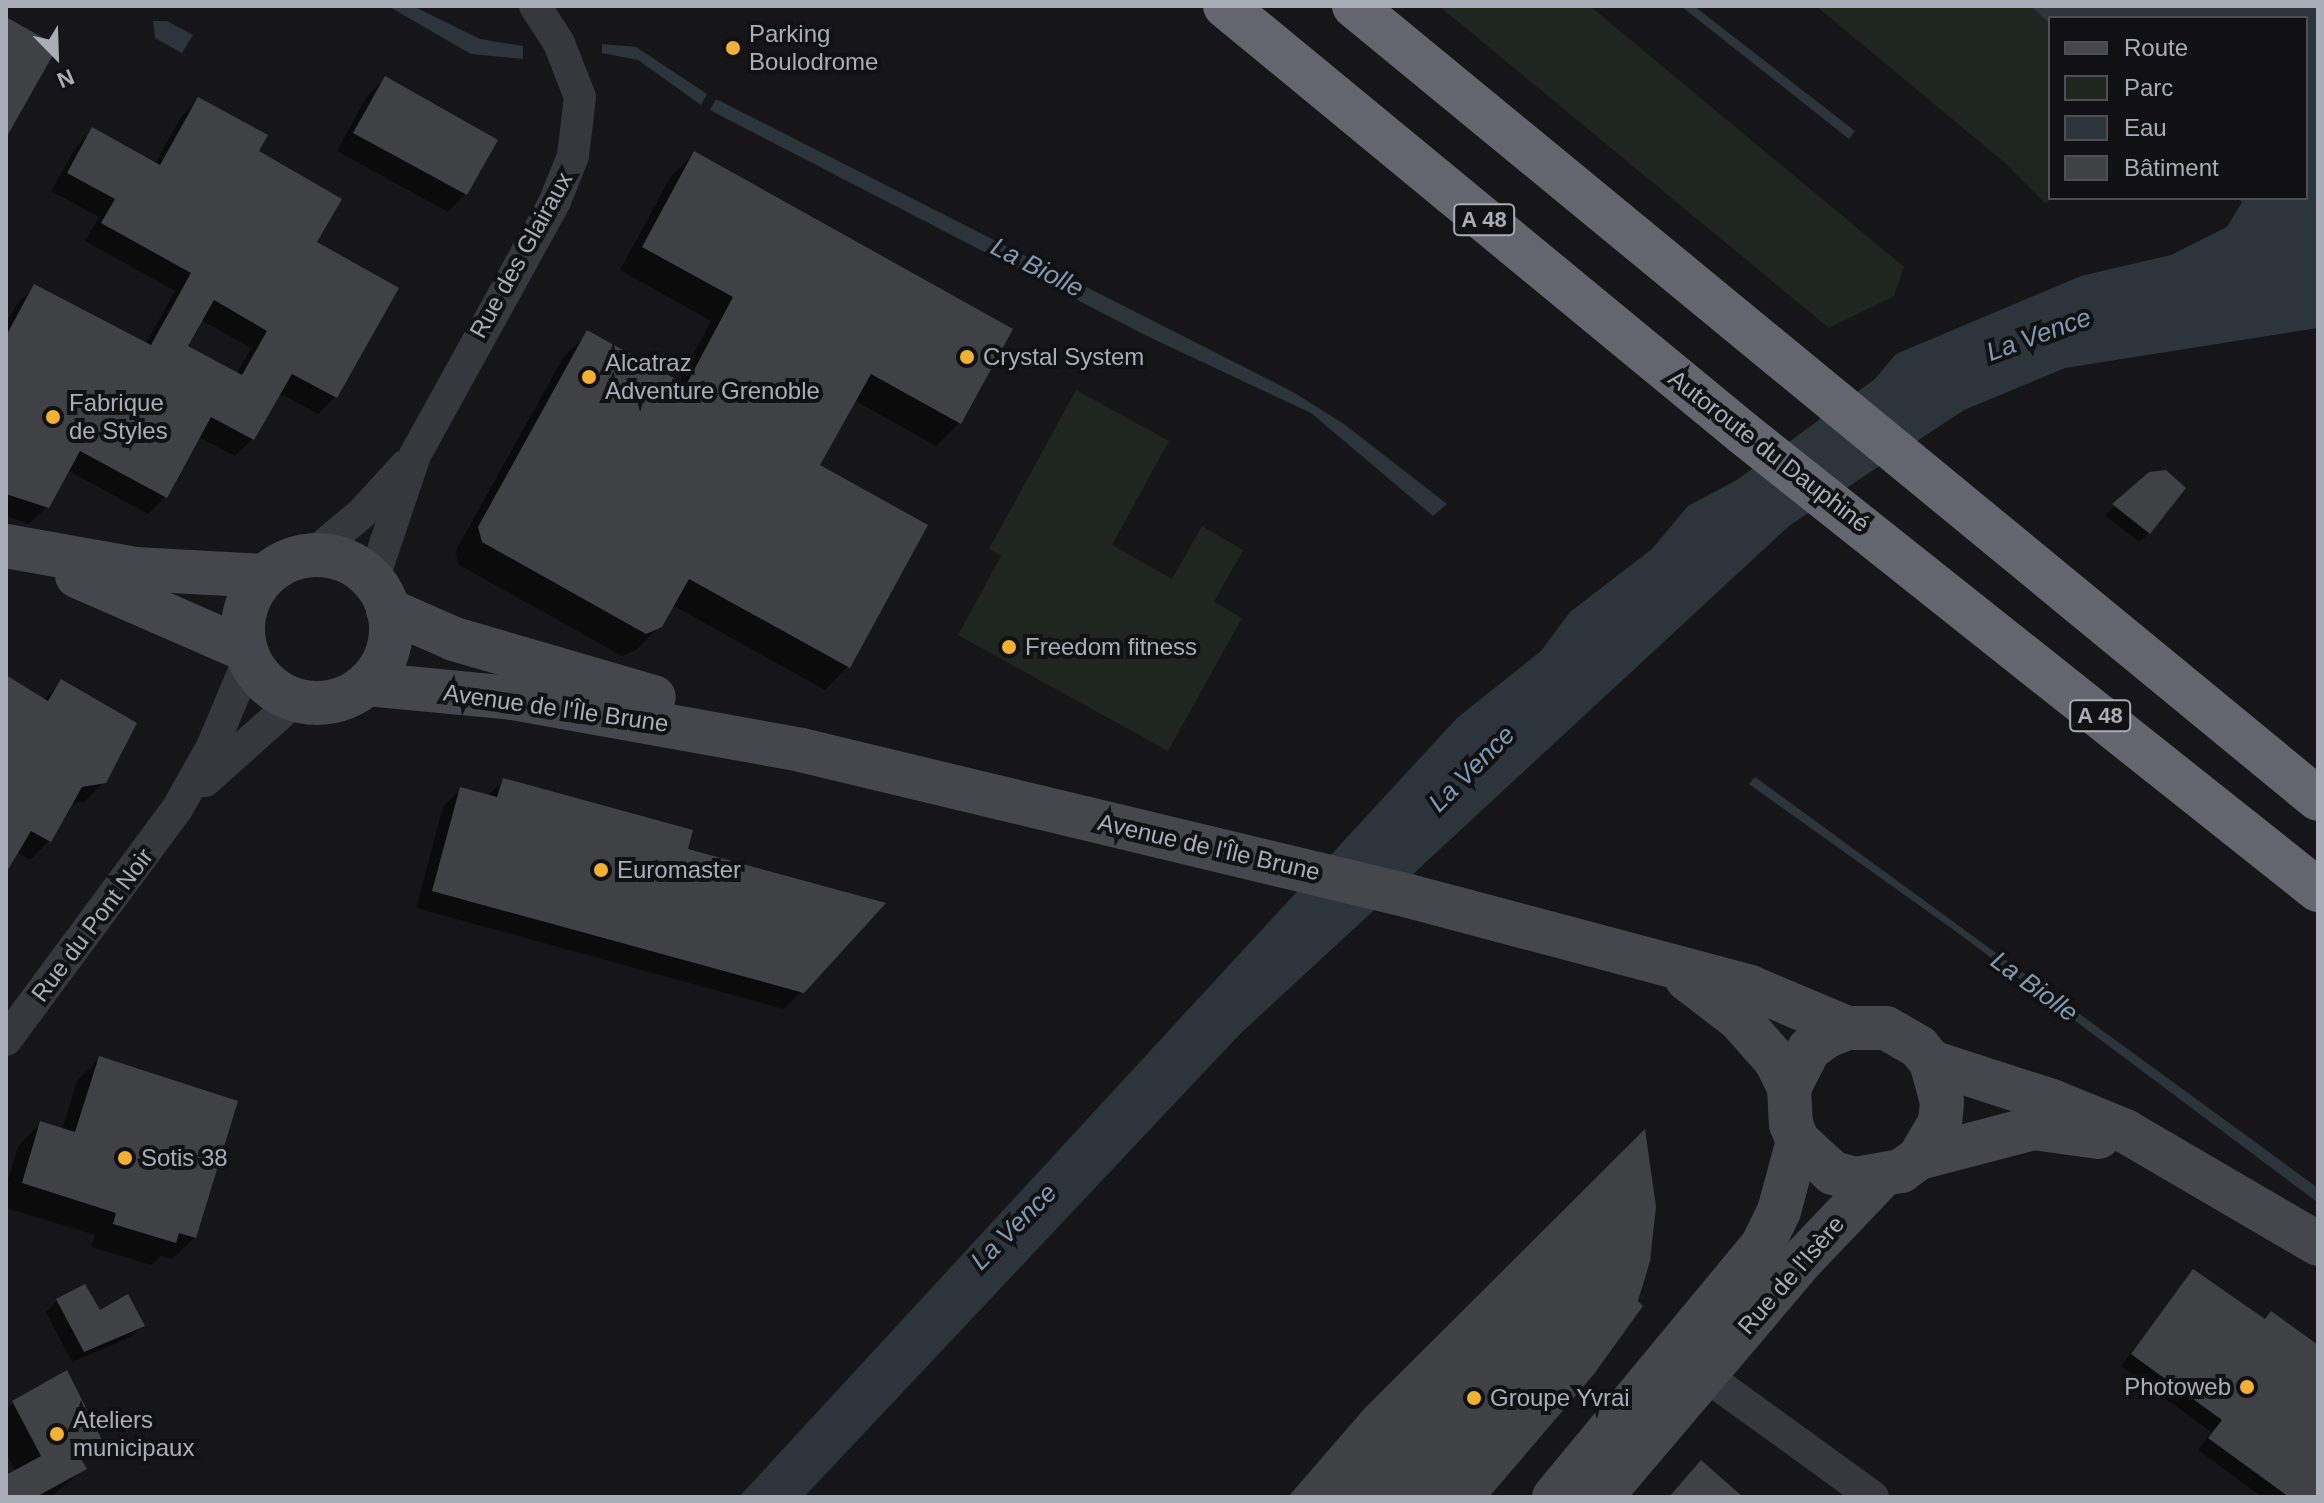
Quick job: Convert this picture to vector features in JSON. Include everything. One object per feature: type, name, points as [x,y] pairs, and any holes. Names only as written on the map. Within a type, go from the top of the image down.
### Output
[{"type":"highway","name":"Autoroute du Dauphiné","points":[[1225,6],[1743,433],[2318,890]]},
{"type":"highway","points":[[1354,6],[1944,488],[2318,799]]},
{"type":"street","name":"Rue des Glairaux","points":[[312,555],[362,513],[415,455],[555,201],[573,156],[580,97],[559,43],[535,6]]},
{"type":"street","name":"Rue des Glairaux","points":[[381,595],[415,455]]},
{"type":"street","points":[[9,547],[135,569],[264,576]]},
{"type":"street","points":[[9,547],[246,653]]},
{"type":"street","points":[[312,555],[355,565],[381,595],[389,650],[367,684],[336,701],[296,700],[269,687],[246,653],[243,614],[264,576],[286,561],[312,555]]},
{"type":"street","name":"Avenue de l'Île Brune","points":[[381,595],[454,639],[658,699],[744,737]]},
{"type":"street","name":"Rue du Pont Noir","points":[[6,1040],[177,809],[212,747],[246,653]]},
{"type":"street","name":"Avenue de l'Île Brune","points":[[367,684],[513,698],[744,737],[1409,896],[1750,987],[1847,1028]]},
{"type":"street","name":"Rue du Pont Noir","points":[[177,809],[239,746],[296,700]]},
{"type":"street","name":"Avenue de l'Île Brune","points":[[1672,968],[1739,1019],[1776,1061],[1789,1088]]},
{"type":"street","points":[[1919,1158],[1932,1141],[1941,1112],[1939,1081],[1931,1062],[1903,1036],[1886,1028],[1847,1028],[1809,1049],[1789,1088],[1791,1124],[1798,1141],[1833,1173],[1880,1178],[1919,1158],[2034,1128],[2105,1138],[2173,1158]]},
{"type":"street","points":[[1931,1062],[2052,1101],[2173,1158],[2318,1244]]},
{"type":"street","name":"Rue de l'Isère","points":[[1601,1497],[1691,1364],[1763,1244],[1779,1211],[1798,1141]]},
{"type":"street","name":"Rue de l'Isère","points":[[1554,1497],[1880,1178]]},
{"type":"street","points":[[1691,1364],[1873,1497]]},
{"type":"green space","points":[[1439,6],[1590,6],[1904,267],[1894,296],[1829,328]]},
{"type":"green space","points":[[1816,6],[2311,6],[2318,12],[2308,17],[2048,16],[2050,200],[2046,204],[2004,162]]},
{"type":"green space","points":[[1076,390],[1169,441],[1112,545],[1172,579],[1202,526],[1243,550],[1214,602],[1242,618],[1168,751],[958,635],[1001,556],[989,549]]},
{"type":"water","points":[[388,6],[413,6],[480,39],[523,46],[523,59],[471,54]]},
{"type":"water","points":[[1681,6],[1694,6],[1855,131],[1849,139]]},
{"type":"water","name":"La Vence","points":[[2031,6],[2318,6],[2318,328],[2065,368],[1964,410],[1789,526],[1239,1035],[804,1497],[739,1497],[1457,718],[1541,651],[1570,612],[1652,549],[1688,506],[1737,480],[1875,379],[1896,354],[2081,276],[2171,255],[2227,227],[2242,202],[2240,200],[2308,200],[2308,16],[2048,16],[2048,22]]},
{"type":"water","points":[[153,21],[167,21],[193,35],[182,53],[155,38]]},
{"type":"water","points":[[602,44],[636,47],[707,94],[701,105],[638,60],[602,53]]},
{"type":"water","name":"La Biolle","points":[[716,99],[1293,392],[1344,424],[1447,504],[1433,516],[1311,413],[1147,336],[710,110]]},
{"type":"water","name":"La Biolle","points":[[1755,777],[2318,1188],[2317,1202],[1958,933],[1749,784]]},
{"type":"building","points":[[6,17],[58,46],[6,138]]},
{"type":"building","points":[[385,76],[498,140],[467,195],[353,133]]},
{"type":"building","points":[[198,97],[268,135],[259,151],[342,199],[317,242],[399,288],[337,398],[292,374],[254,440],[211,417],[167,498],[80,451],[49,508],[6,494],[6,336],[34,284],[151,345],[191,273],[101,223],[115,199],[67,173],[92,127],[160,165]],"holes":[[[214,300],[267,331],[242,375],[188,346]]]},
{"type":"building","points":[[694,151],[1013,329],[961,424],[871,374],[820,465],[928,525],[850,668],[689,579],[662,627],[646,634],[482,542],[478,527],[587,330],[686,385],[733,297],[642,247]]},
{"type":"building","points":[[2166,470],[2186,488],[2150,534],[2112,504],[2149,472]]},
{"type":"building","points":[[6,675],[48,701],[61,679],[137,723],[106,783],[82,787],[51,842],[31,831],[6,873]]},
{"type":"building","name":"Euromaster","points":[[503,778],[693,830],[688,849],[886,903],[804,993],[432,891],[460,787],[497,797]]},
{"type":"building","name":"Sotis 38","points":[[99,1056],[238,1101],[196,1238],[179,1233],[176,1243],[113,1224],[116,1213],[22,1183],[40,1121],[75,1132]]},
{"type":"building","points":[[1645,1129],[1656,1207],[1650,1261],[1638,1301],[1643,1306],[1594,1374],[1489,1497],[1288,1497],[1365,1408]]},
{"type":"building","name":"Photoweb","points":[[2193,1269],[2265,1319],[2271,1311],[2318,1345],[2318,1497],[2289,1497],[2208,1438],[2222,1420],[2131,1354]]},
{"type":"building","points":[[85,1284],[100,1310],[128,1294],[145,1326],[84,1352],[56,1299]]},
{"type":"building","name":"Ateliers municipaux","points":[[67,1370],[104,1444],[80,1457],[87,1469],[36,1497],[6,1497],[6,1475],[41,1456],[12,1401]]},
{"type":"building","points":[[1701,1460],[1743,1497],[1669,1497]]},
{"type":"place","name":"Parking Boulodrome","points":[[733,48]]},
{"type":"place","name":"Crystal System","points":[[967,357]]},
{"type":"place","name":"Alcatraz Adventure Grenoble","points":[[589,377]]},
{"type":"place","name":"Fabrique de Styles","points":[[53,417]]},
{"type":"place","name":"Freedom fitness","points":[[1009,647]]},
{"type":"place","name":"Euromaster","points":[[601,870]]},
{"type":"place","name":"Sotis 38","points":[[125,1158]]},
{"type":"place","name":"Photoweb","points":[[2247,1387]]},
{"type":"place","name":"Groupe Yvrai","points":[[1474,1398]]},
{"type":"place","name":"Ateliers municipaux","points":[[57,1434]]}]
